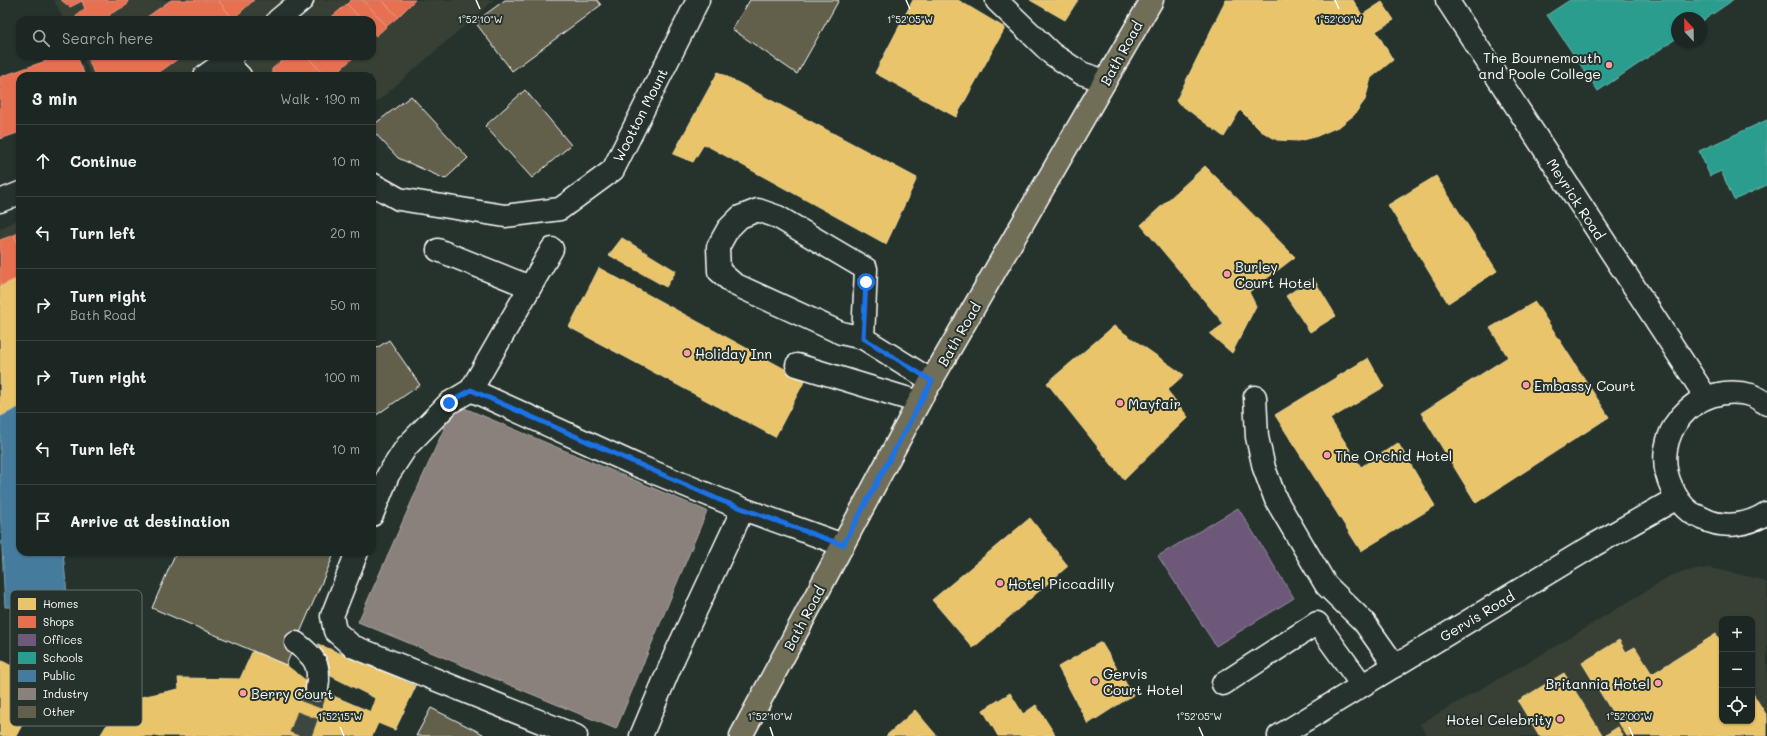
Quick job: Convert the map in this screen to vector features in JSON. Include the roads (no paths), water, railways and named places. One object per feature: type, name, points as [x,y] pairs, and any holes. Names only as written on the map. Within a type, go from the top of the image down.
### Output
[{"type":"main road","name":"Bath Road","points":[[741,736],[919,402],[1152,0]]},
{"type":"street","points":[[283,16],[302,0]]},
{"type":"street","name":"Wootton Mount","points":[[376,186],[399,199],[505,216],[560,209],[613,170],[698,0]]},
{"type":"street","points":[[997,1],[1052,54],[1081,73],[1105,81]]},
{"type":"street","name":"Meyrick Road","points":[[1453,2],[1706,397]]},
{"type":"street","points":[[215,72],[233,65]]},
{"type":"street","points":[[0,201],[16,195]]},
{"type":"street","points":[[863,338],[866,269],[778,217],[758,210],[740,217],[728,229],[718,247],[719,271],[734,284],[841,333],[863,338],[932,381]]},
{"type":"street","points":[[376,505],[388,475],[408,446],[449,403],[471,390],[552,249]]},
{"type":"street","points":[[438,250],[530,286]]},
{"type":"street","points":[[797,365],[919,402]]},
{"type":"street","points":[[471,390],[636,464],[743,509],[843,545]]},
{"type":"street","points":[[1767,404],[1752,395],[1728,392],[1706,397],[1683,412],[1670,431],[1664,454],[1667,477],[1677,498],[1690,512],[1710,522],[1733,525],[1756,520],[1767,513]]},
{"type":"street","points":[[1255,397],[1257,437],[1264,468],[1276,500],[1326,585],[1364,622],[1395,666]]},
{"type":"street","name":"Gervis Road","points":[[1279,736],[1594,545],[1677,498]]},
{"type":"street","points":[[641,736],[675,655],[743,509]]},
{"type":"street","points":[[355,556],[332,616],[335,631],[352,646],[576,736]]},
{"type":"street","points":[[1223,684],[1317,623],[1362,685]]},
{"type":"street","points":[[296,643],[310,653],[317,665],[319,677],[317,689]]},
{"type":"tunnel","points":[[300,736],[317,689]]},
{"type":"place","name":"The Bournemouth and Poole College","points":[[1609,65]]},
{"type":"place","name":"Burley Court Hotel","points":[[1227,274]]},
{"type":"place","name":"Holiday Inn","points":[[687,353]]},
{"type":"place","name":"Embassy Court","points":[[1526,385]]},
{"type":"place","name":"Mayfair","points":[[1120,403]]},
{"type":"place","name":"The Orchid Hotel","points":[[1327,455]]},
{"type":"place","name":"Hotel Piccadilly","points":[[1000,583]]},
{"type":"place","name":"Gervis Court Hotel","points":[[1095,681]]},
{"type":"place","name":"Britannia Hotel","points":[[1658,683]]},
{"type":"place","name":"Berry Court","points":[[243,693]]},
{"type":"place","name":"Hotel Celebrity","points":[[1560,719]]}]
